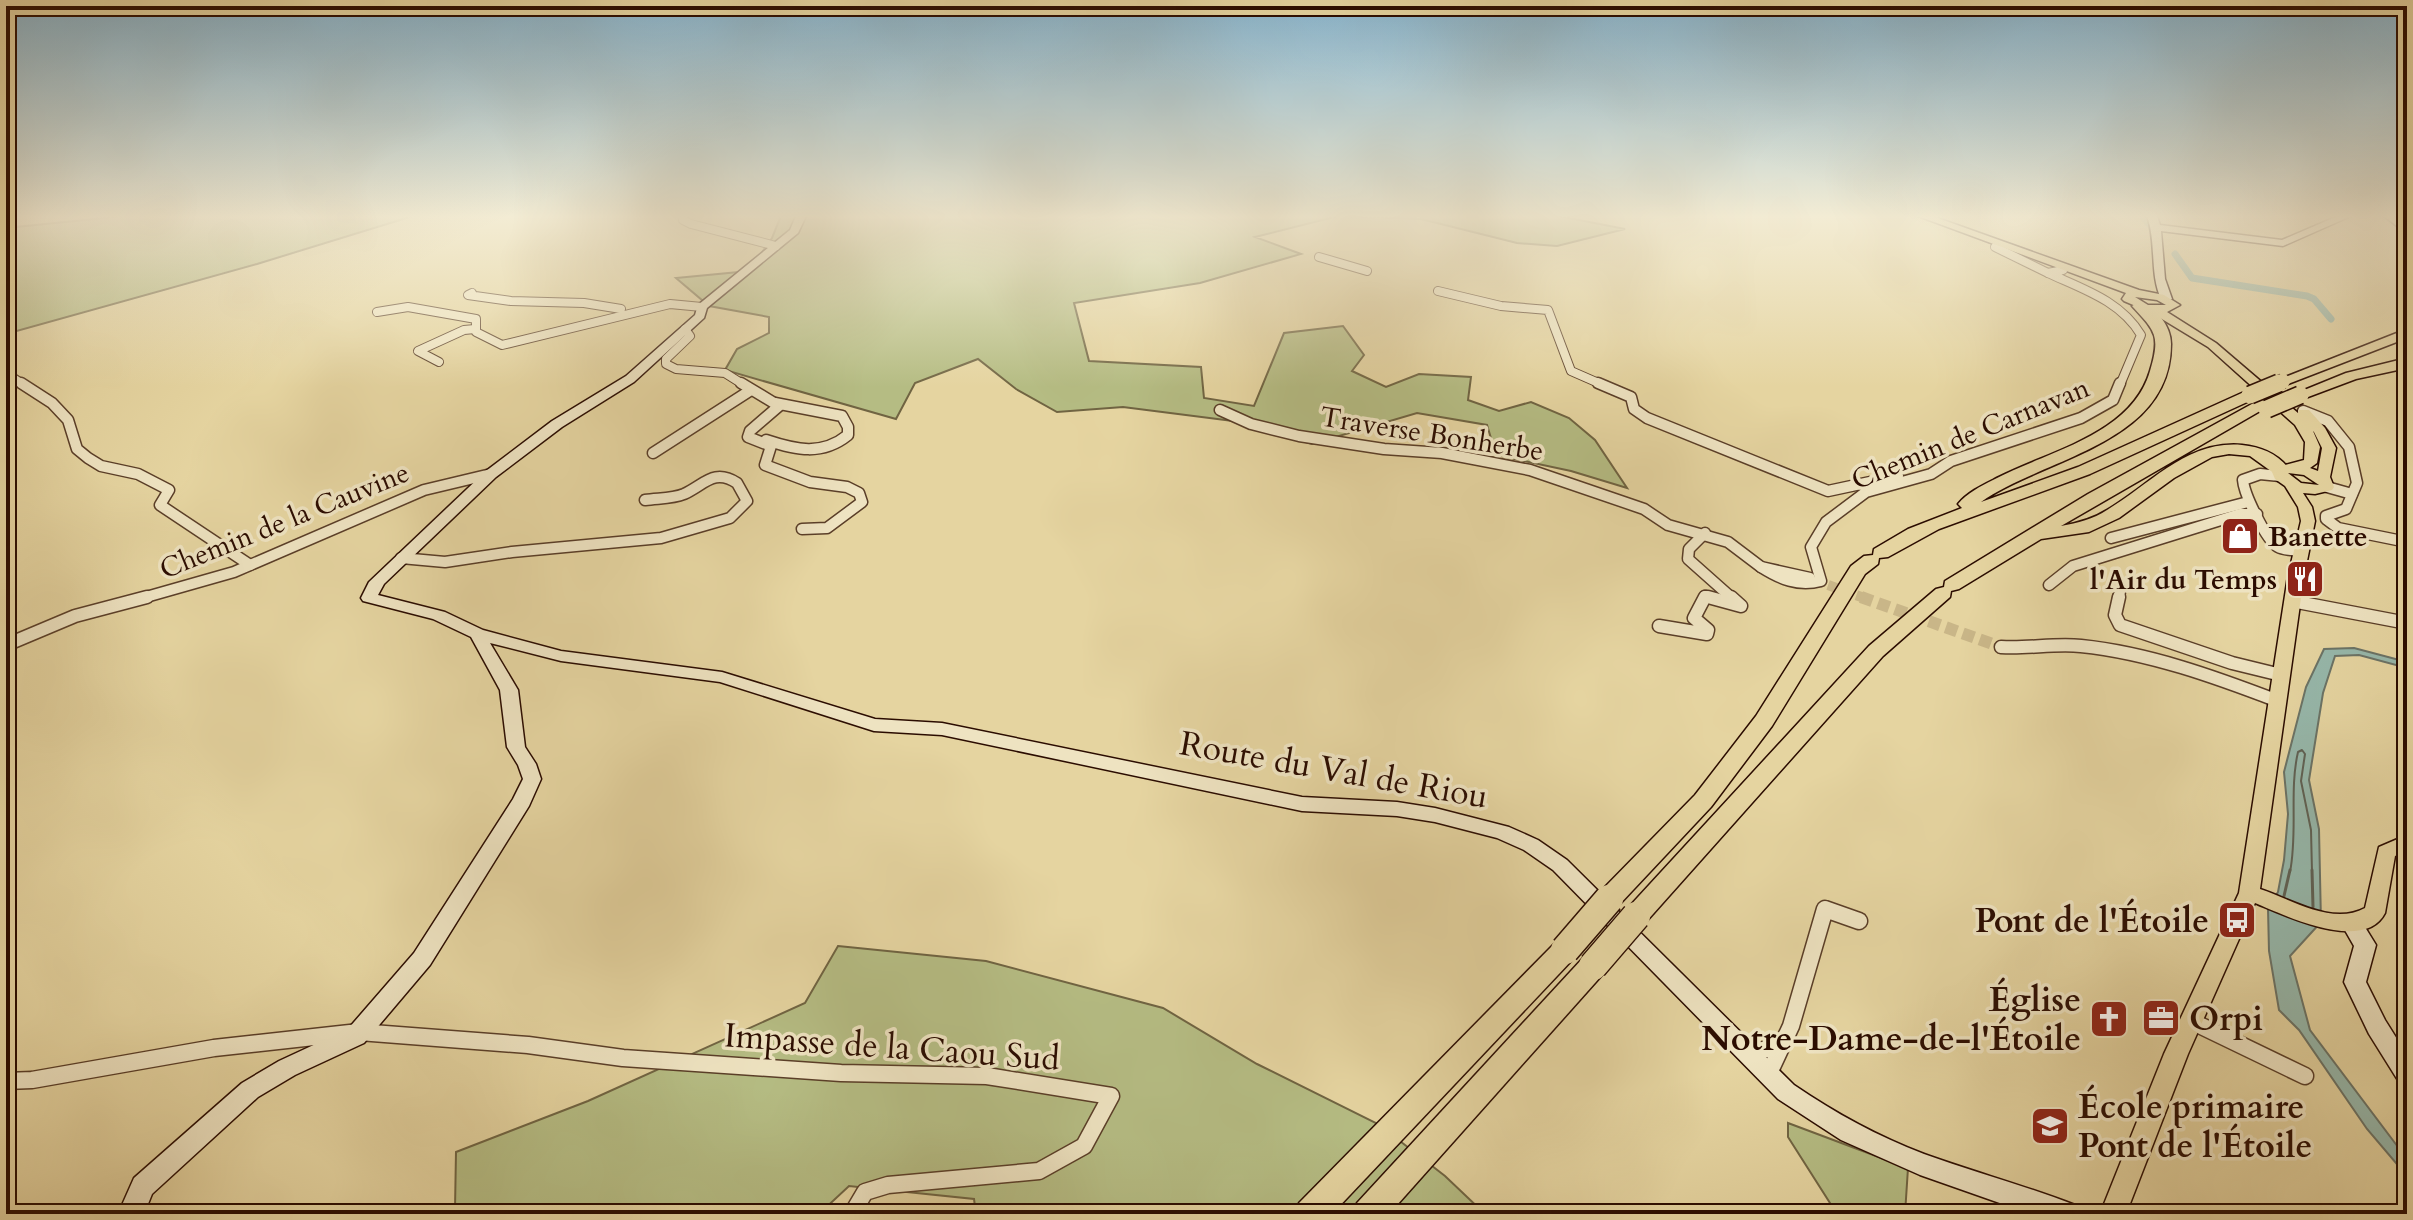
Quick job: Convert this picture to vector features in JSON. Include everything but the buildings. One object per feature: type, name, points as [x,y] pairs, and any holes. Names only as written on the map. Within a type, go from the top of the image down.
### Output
[{"type":"highway","points":[[1950,518],[1973,498],[2121,423],[2144,403],[2165,345],[2164,333],[2141,300]]},
{"type":"highway","points":[[2295,394],[2305,371],[2407,318]]},
{"type":"highway","points":[[2305,371],[2407,333]]},
{"type":"highway","points":[[2295,394],[2407,343]]},
{"type":"highway","points":[[1310,1214],[1565,950],[1703,801],[1764,721],[1858,570],[1876,556],[1893,544],[1950,518],[2023,494],[2259,403],[2360,373],[2407,363]]},
{"type":"highway","points":[[1368,1214],[1876,651],[1948,589],[2030,537],[2259,403]]},
{"type":"highway","points":[[2030,537],[2094,524],[2180,468],[2215,450],[2233,448],[2257,453],[2274,461],[2286,475]]},
{"type":"main road","points":[[2071,273],[2141,300],[2169,303]]},
{"type":"main road","points":[[2074,273],[2141,300],[2212,345],[2300,422],[2314,452],[2310,463],[2286,475]]},
{"type":"main road","points":[[2141,300],[2169,303]]},
{"type":"main road","points":[[2169,303],[2176,316],[2295,394],[2320,431],[2329,448],[2321,485],[2305,507]]},
{"type":"main road","points":[[2286,475],[2321,485]]},
{"type":"main road","points":[[2113,1214],[2191,1021],[2257,896],[2260,823],[2292,601],[2308,521],[2305,507],[2286,475]]},
{"type":"main road","points":[[2257,896],[2345,924],[2363,922],[2375,913],[2386,852],[2407,842]]},
{"type":"street","points":[[401,558],[491,474],[557,424],[630,379],[700,316],[702,307],[743,273]]},
{"type":"street","name":"Chemin de Carnavan","points":[[1761,567],[1776,577],[1807,586],[1821,581],[1811,547],[1826,522],[1866,492],[1931,474],[1951,461],[2081,418],[2113,400],[2141,335],[2135,321],[2112,304],[2048,273]]},
{"type":"street","points":[[2160,273],[2169,303]]},
{"type":"street","points":[[2141,300],[2155,291],[2160,281]]},
{"type":"street","points":[[1438,291],[1512,308],[1548,310],[1558,330],[1565,362],[1571,371],[1631,397],[1634,409],[1647,418],[1828,491],[1840,486],[1911,474],[1951,461]]},
{"type":"street","points":[[472,293],[468,295],[554,305],[587,303],[609,310],[640,303],[702,307]]},
{"type":"street","points":[[377,312],[413,307],[476,319],[476,332],[497,345],[508,345],[666,304]]},
{"type":"street","points":[[439,362],[414,352],[464,330],[475,329]]},
{"type":"street","points":[[685,329],[690,336],[666,359],[666,364],[676,369],[725,373],[779,408],[750,431],[748,437],[771,446],[765,465],[810,482],[847,487],[859,493],[862,502],[827,528],[802,529]]},
{"type":"street","points":[[6,373],[52,403],[68,420],[77,449],[88,458],[101,466],[138,474],[169,490],[160,505],[250,565]]},
{"type":"street","points":[[653,453],[751,390]]},
{"type":"street","points":[[2295,394],[2328,421],[2347,443],[2357,477],[2346,509],[2326,516],[2331,524],[2407,542]]},
{"type":"street","points":[[758,441],[813,452],[833,446],[848,435],[848,427],[842,416],[770,402]]},
{"type":"street","name":"Traverse Bonherbe","points":[[1220,410],[1251,424],[1299,436],[1384,449],[1442,453],[1530,470],[1644,509],[1668,525],[1728,542],[1761,567],[1810,578]]},
{"type":"street","name":"Chemin de la Cauvine","points":[[6,645],[96,610],[160,596],[250,565],[414,492],[468,476],[491,474]]},
{"type":"street","points":[[2286,475],[2260,474],[2243,480],[2248,502],[2257,514],[2265,537],[2277,547],[2303,554]]},
{"type":"street","points":[[401,558],[445,562],[512,552],[661,538],[730,518],[747,501],[745,490],[736,481],[716,477],[702,481],[683,493],[645,500]]},
{"type":"street","points":[[2321,485],[2352,494]]},
{"type":"street","points":[[2111,538],[2248,502]]},
{"type":"street","points":[[2049,585],[2073,566],[2240,514],[2257,514]]},
{"type":"street","points":[[1659,626],[1707,634],[1708,630],[1694,618],[1705,596],[1741,606],[1688,559],[1689,549],[1705,533]]},
{"type":"street","name":"Route du Val de Riou","points":[[401,558],[377,582],[369,598],[439,615],[477,634],[561,656],[722,677],[874,725],[942,729],[1302,804],[1397,809],[1476,824],[1531,845],[1560,865],[1747,1054],[1804,1107],[1842,1130],[1898,1153],[2066,1214]]},
{"type":"street","points":[[2120,592],[2115,615],[2120,625],[2232,663],[2281,675]]},
{"type":"street","points":[[2292,601],[2407,623]]},
{"type":"street","points":[[131,1214],[143,1186],[250,1090],[359,1032],[422,959],[522,801],[532,779],[516,747],[509,690],[477,634]]},
{"type":"street","points":[[2001,647],[2080,646],[2118,652],[2206,674],[2278,701]]},
{"type":"street","points":[[1766,1072],[1771,1069],[1791,1026],[1825,909],[1859,921]]},
{"type":"street","points":[[2345,924],[2365,945],[2355,982],[2377,1027],[2407,1075]]},
{"type":"street","points":[[2191,1021],[2305,1076]]},
{"type":"street","points":[[6,1081],[32,1080],[214,1048],[359,1032]]},
{"type":"street","name":"Impasse de la Caou Sud","points":[[359,1032],[528,1045],[638,1059],[841,1073],[987,1076],[1111,1096],[1084,1146],[1039,1171],[888,1185],[865,1192],[852,1214]]},
{"type":"street","points":[[1747,1054],[1780,1046]]},
{"type":"green space","points":[[6,273],[225,273],[6,334]]},
{"type":"green space","points":[[729,273],[1235,273],[1200,283],[1074,303],[1089,361],[1201,367],[1204,398],[1254,406],[1284,333],[1343,326],[1364,355],[1352,371],[1386,387],[1419,374],[1471,377],[1468,400],[1499,411],[1531,402],[1569,418],[1595,440],[1627,488],[1571,471],[1496,455],[1487,425],[1417,413],[1312,444],[1233,421],[1123,407],[1057,412],[1016,389],[978,359],[915,383],[896,419],[725,370],[737,349],[769,333],[769,317],[709,306],[676,278]]},
{"type":"green space","points":[[838,946],[986,961],[1163,1008],[1257,1064],[1378,1124],[1445,1176],[1485,1214],[976,1214],[974,1199],[849,1186],[819,1214],[447,1214],[455,1209],[456,1152],[588,1101],[805,1003]]},
{"type":"green space","points":[[1788,1123],[1908,1168],[1905,1214],[1837,1214],[1788,1137]]},
{"type":"water","points":[[2354,648],[2407,662],[2407,668],[2359,655],[2335,656],[2323,693],[2309,780],[2319,829],[2321,922],[2290,956],[2310,1030],[2407,1159],[2407,1176],[2367,1129],[2299,1030],[2279,1010],[2269,951],[2268,909],[2278,892],[2288,814],[2284,772],[2306,687],[2324,649]]},
{"type":"waterway","points":[[2188,273],[2192,278],[2307,296],[2314,299],[2331,319]]},
{"type":"tunnel","points":[[1814,580],[1867,599]]},
{"type":"tunnel","points":[[1861,597],[2001,647]]},
{"type":"place","name":"Banette","points":[[2240,536]]},
{"type":"place","name":"l'Air du Temps","points":[[2305,579]]},
{"type":"place","name":"Pont de l'Étoile","points":[[2237,920]]},
{"type":"place","name":"Orpi","points":[[2161,1018]]},
{"type":"place","name":"Église Notre-Dame-de-l'Étoile","points":[[2109,1019]]},
{"type":"place","name":"École primaire Pont de l'Étoile","points":[[2050,1126]]}]
